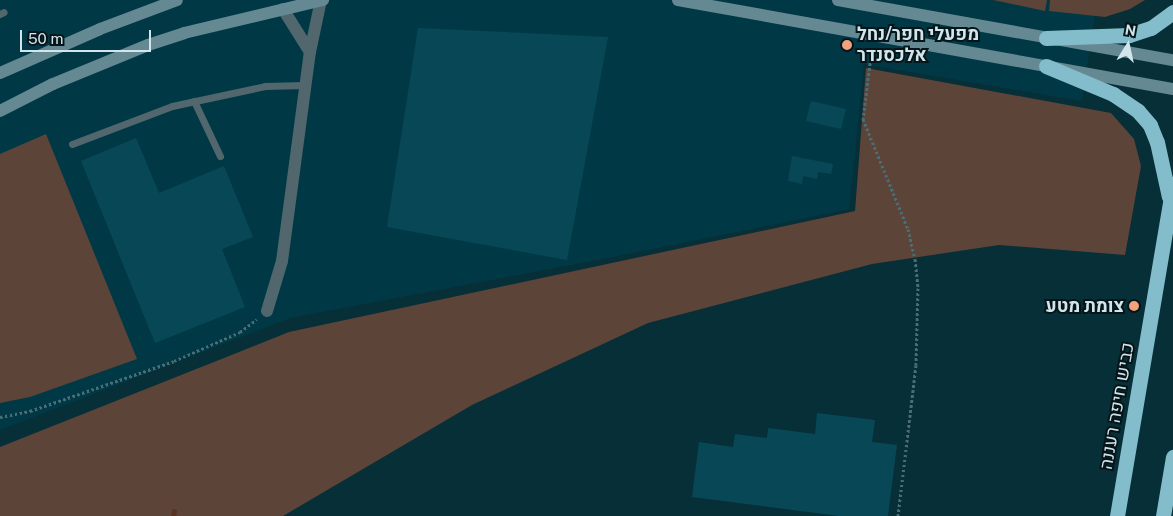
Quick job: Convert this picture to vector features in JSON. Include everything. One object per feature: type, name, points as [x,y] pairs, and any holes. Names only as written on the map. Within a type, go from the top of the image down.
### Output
[{"type":"highway","points":[[1046,38],[1129,35],[1151,28],[1173,12]]},
{"type":"highway","points":[[1046,66],[1113,94],[1138,111],[1150,125],[1157,142],[1170,203]]},
{"type":"highway","name":"כביש חיפה רעננה","points":[[1117,516],[1173,184]]},
{"type":"highway","points":[[1163,516],[1173,457]]},
{"type":"street","points":[[0,73],[162,3],[178,0]]},
{"type":"street","points":[[0,111],[52,84],[148,44],[184,33],[322,0],[310,52],[282,261],[267,311]]},
{"type":"street","points":[[678,0],[1173,89]]},
{"type":"street","points":[[838,0],[1173,60]]},
{"type":"street","points":[[283,9],[310,52]]},
{"type":"lane","points":[[72,144],[172,106],[264,86],[305,85]]},
{"type":"lane","points":[[194,101],[220,156]]},
{"type":"path","points":[[874,35],[863,119],[908,229],[915,259],[918,288],[916,365],[898,516]]},
{"type":"path","points":[[0,417],[30,411],[174,361],[240,332],[267,311]]},
{"type":"shaded area","points":[[0,0],[1097,0],[1082,101],[864,64],[849,209],[608,258],[290,318],[0,430]]},
{"type":"shaded area","points":[[993,0],[1047,0],[1045,11]]},
{"type":"shaded area","points":[[1050,0],[1145,0],[1130,9],[1105,17],[1049,11]]},
{"type":"shaded area","points":[[866,68],[1111,113],[1134,139],[1141,166],[1125,255],[999,245],[872,264],[648,323],[472,405],[283,516],[0,516],[0,447],[289,332],[855,211]]},
{"type":"shaded area","points":[[46,134],[137,359],[30,397],[0,403],[0,154]]},
{"type":"building","points":[[418,28],[608,37],[567,260],[387,227]]},
{"type":"building","points":[[811,101],[846,109],[841,129],[806,121]]},
{"type":"building","points":[[136,138],[159,193],[224,166],[253,237],[222,249],[245,307],[155,343],[81,161]]},
{"type":"building","points":[[792,156],[833,164],[831,174],[818,172],[817,179],[803,176],[802,184],[788,181]]},
{"type":"building","points":[[817,413],[875,420],[872,442],[897,445],[888,516],[839,516],[692,497],[699,442],[733,447],[735,434],[767,438],[768,428],[815,434]]},
{"type":"waterway","points":[[173,516],[174,511]]},
{"type":"place","name":"מפעלי חפר/נחל אלכסנדר","points":[[847,45]]},
{"type":"place","name":"צומת מטע","points":[[1134,306]]}]
